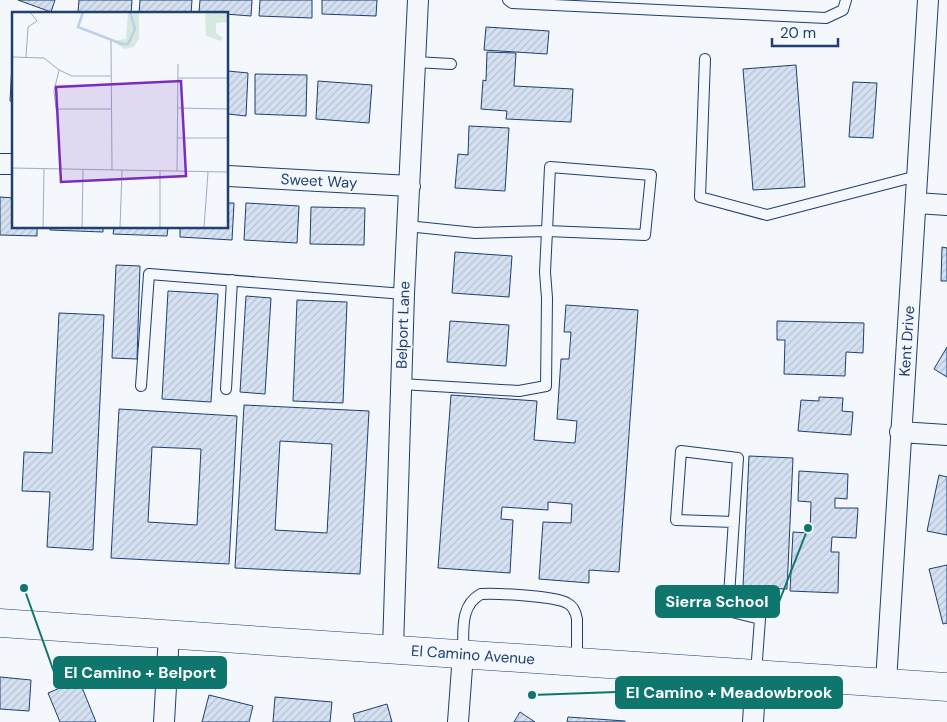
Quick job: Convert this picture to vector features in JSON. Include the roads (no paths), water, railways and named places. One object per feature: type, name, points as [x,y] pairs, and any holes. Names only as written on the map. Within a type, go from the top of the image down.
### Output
[{"type":"main road","name":"El Camino Avenue","points":[[0,623],[947,687]]},
{"type":"street","name":"Belport Lane","points":[[393,649],[404,294],[418,0]]},
{"type":"street","name":"Kent Drive","points":[[886,682],[928,0]]},
{"type":"street","name":"Sweet Way","points":[[229,176],[410,186]]},
{"type":"street","points":[[916,203],[947,205]]},
{"type":"street","points":[[900,432],[947,435]]},
{"type":"street","points":[[164,722],[169,634]]},
{"type":"street","points":[[458,722],[463,654]]},
{"type":"street","points":[[753,722],[756,674]]},
{"type":"lane","points":[[508,0],[512,3],[826,18],[843,10],[846,0]]},
{"type":"lane","points":[[705,59],[700,197],[767,215],[917,176]]},
{"type":"lane","points":[[415,62],[451,64]]},
{"type":"lane","points":[[401,384],[519,390],[546,386],[547,298],[545,272],[547,231],[550,167],[651,175],[645,235],[547,231],[475,233],[407,226]]},
{"type":"lane","points":[[141,386],[149,274],[404,294]]},
{"type":"lane","points":[[226,389],[232,280]]},
{"type":"lane","points":[[734,522],[676,520],[681,450],[738,458],[734,522],[728,611],[760,619],[756,674]]},
{"type":"lane","points":[[463,654],[464,616],[469,604],[481,594],[511,595],[555,599],[570,604],[577,620],[577,662]]},
{"type":"place","name":"Sierra School","points":[[808,528]]},
{"type":"place","name":"El Camino + Belport","points":[[24,588]]},
{"type":"place","name":"El Camino + Meadowbrook","points":[[532,695]]}]
